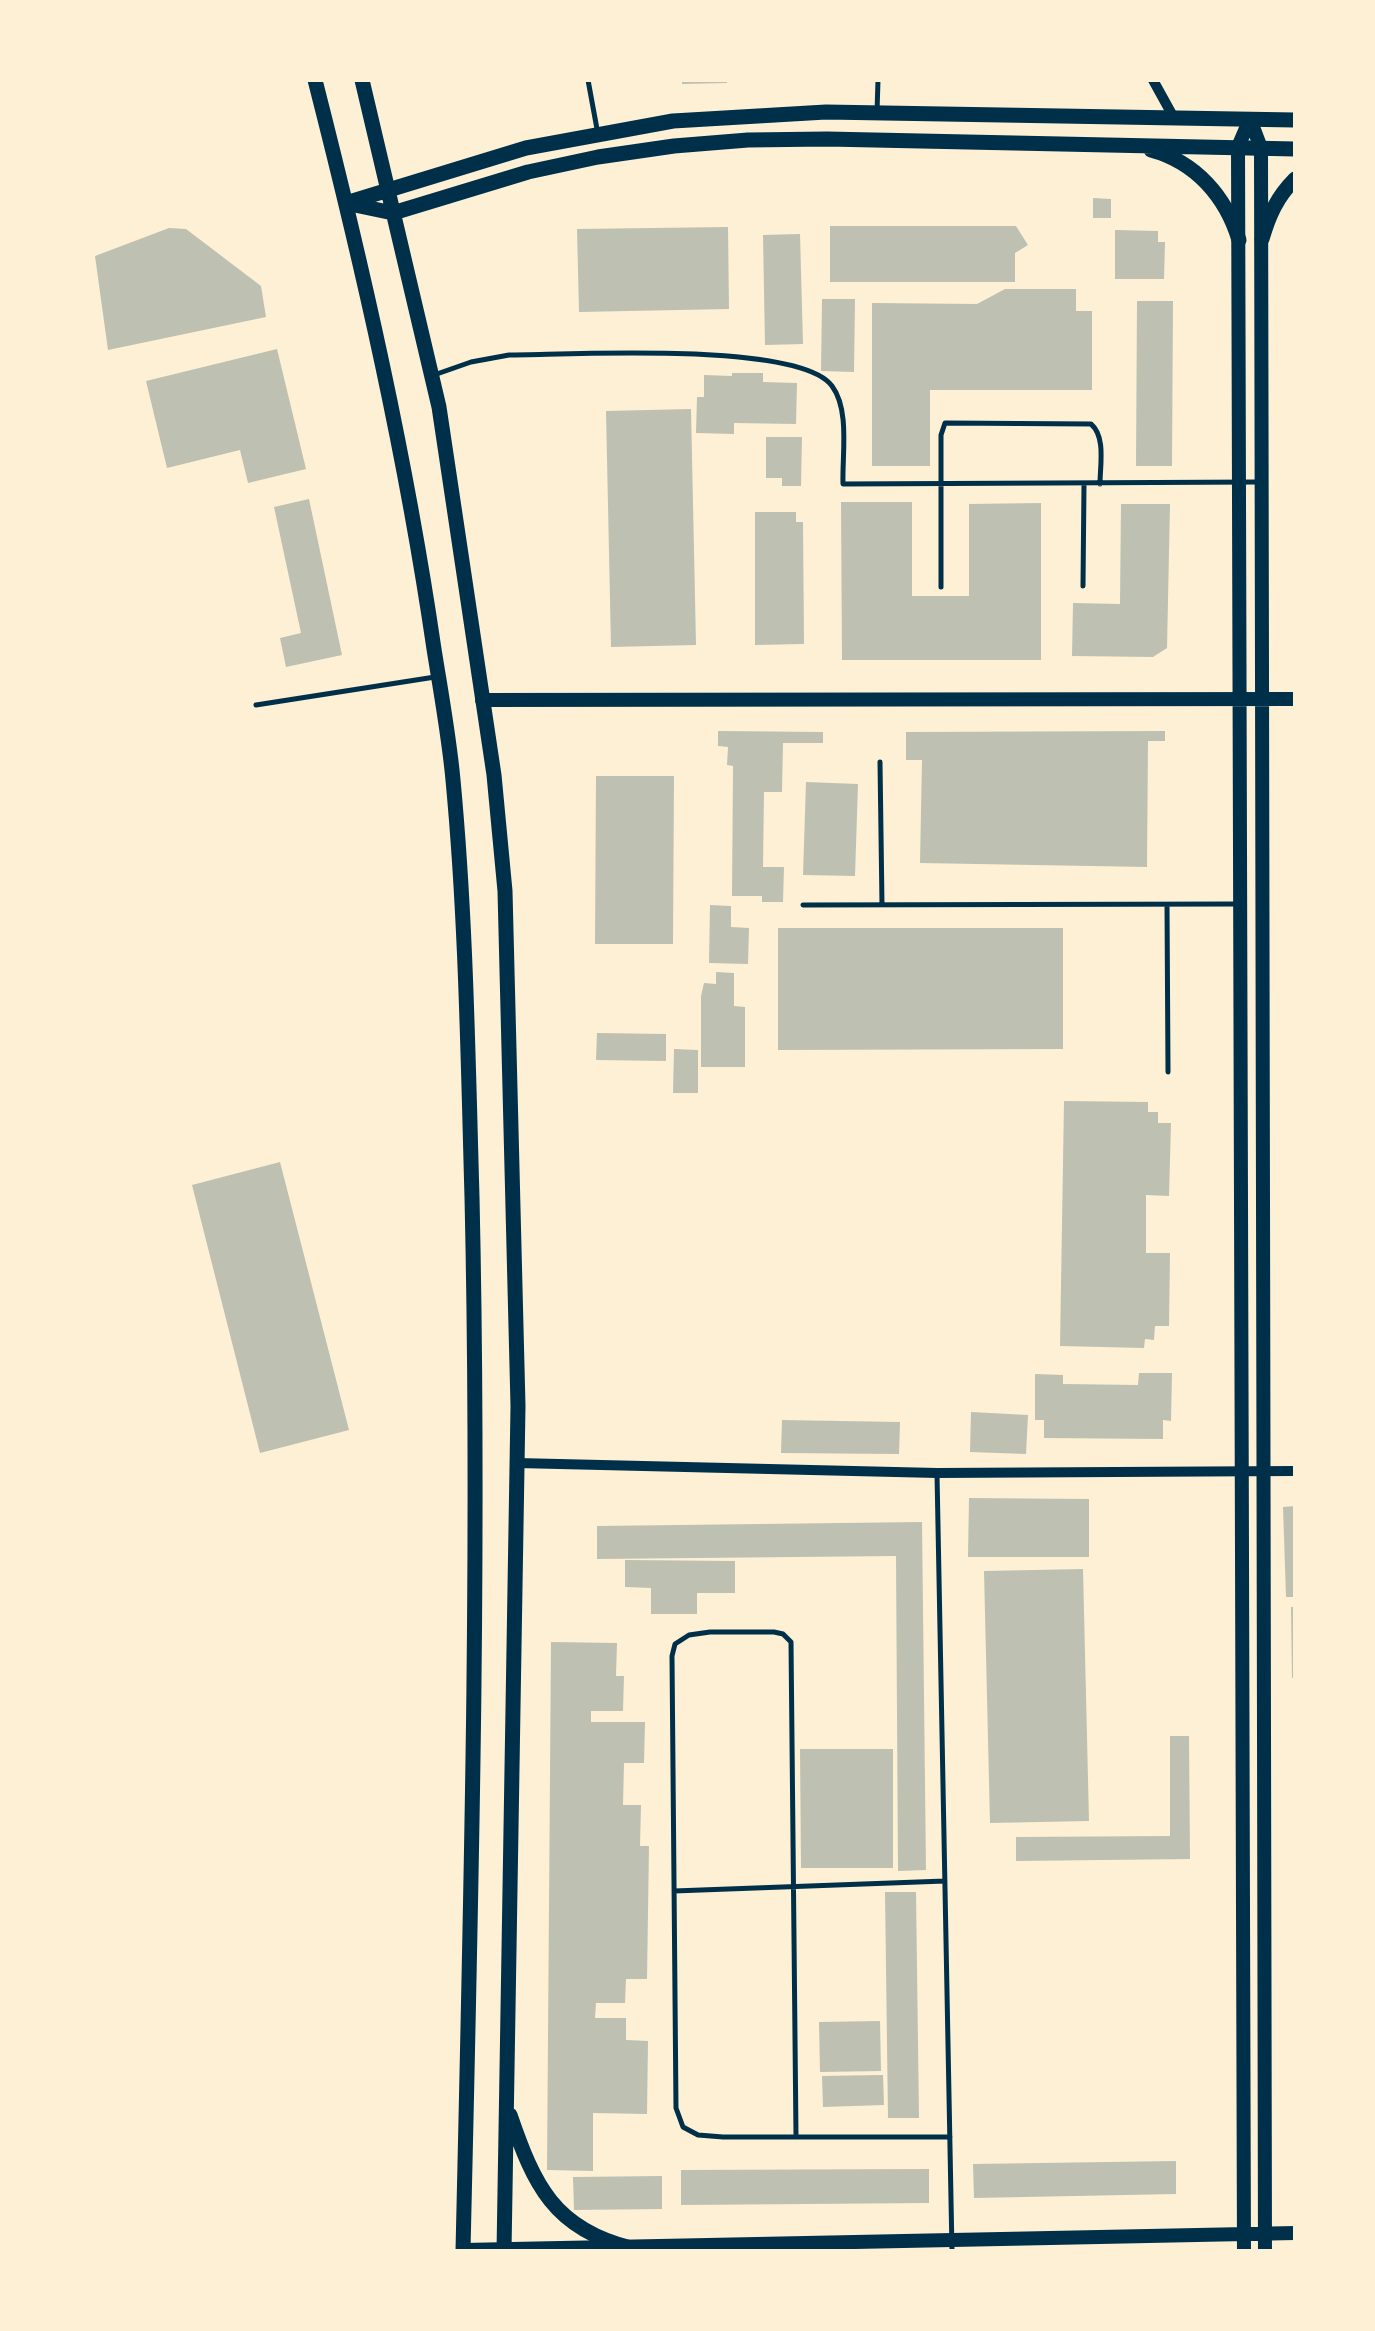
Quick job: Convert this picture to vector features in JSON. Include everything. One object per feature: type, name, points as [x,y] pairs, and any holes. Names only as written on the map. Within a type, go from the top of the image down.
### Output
[{"type":"main road","points":[[314,80],[346,203],[397,439],[422,568],[453,777],[467,1013],[475,1336],[474,1738],[463,2250]]},
{"type":"main road","points":[[362,80],[438,407],[494,774],[506,910],[518,1294],[518,1463],[504,2250]]},
{"type":"main road","points":[[346,203],[526,148],[673,120],[877,112],[1295,120]]},
{"type":"main road","points":[[346,203],[392,212],[528,172],[598,156],[674,146],[827,139],[1295,149]]},
{"type":"main road","points":[[1133,145],[1163,153],[1204,180],[1232,216],[1239,240]]},
{"type":"main road","points":[[1262,239],[1268,216],[1295,178]]},
{"type":"main road","points":[[506,2103],[526,2161],[539,2188],[558,2211],[592,2235],[631,2248]]},
{"type":"street","points":[[1154,80],[1174,118]]},
{"type":"street","points":[[1244,2251],[1238,148],[1250,119]]},
{"type":"street","points":[[1250,119],[1261,148],[1262,239],[1265,2251]]},
{"type":"street","points":[[482,700],[1295,699]]},
{"type":"street","points":[[518,1463],[936,1474],[1295,1471]]},
{"type":"street","points":[[463,2250],[952,2246],[1295,2232]]},
{"type":"lane","points":[[588,80],[597,132]]},
{"type":"lane","points":[[877,112],[878,80]]},
{"type":"lane","points":[[431,376],[509,354],[744,356],[802,367],[831,383],[841,404],[843,484],[1262,482]]},
{"type":"lane","points":[[941,587],[942,428],[950,421],[1091,424],[1100,438],[1100,484]]},
{"type":"lane","points":[[1083,586],[1084,484]]},
{"type":"lane","points":[[256,705],[438,677]]},
{"type":"lane","points":[[880,762],[882,905]]},
{"type":"lane","points":[[802,905],[1240,904]]},
{"type":"lane","points":[[1168,905],[1168,1072]]},
{"type":"lane","points":[[936,1474],[952,2246]]},
{"type":"lane","points":[[796,2136],[791,1642],[784,1634],[774,1632],[689,1635],[675,1644],[672,1656],[676,2108],[683,2128],[698,2135],[723,2137],[950,2137]]},
{"type":"lane","points":[[674,1891],[944,1881]]},
{"type":"building","points":[[682,80],[727,80],[727,83],[682,84]]},
{"type":"building","points":[[1093,198],[1111,199],[1111,218],[1093,218]]},
{"type":"building","points":[[830,226],[1016,226],[1028,245],[1015,253],[1015,282],[830,282]]},
{"type":"building","points":[[728,227],[729,309],[579,312],[577,229]]},
{"type":"building","points":[[169,228],[186,229],[261,286],[266,317],[108,350],[95,256]]},
{"type":"building","points":[[1115,230],[1158,231],[1158,242],[1165,242],[1164,279],[1115,279]]},
{"type":"building","points":[[800,234],[803,344],[765,345],[763,235]]},
{"type":"building","points":[[1005,289],[1076,289],[1076,311],[1092,311],[1092,390],[930,390],[930,466],[872,466],[872,303],[977,304]]},
{"type":"building","points":[[822,299],[855,299],[854,372],[821,371]]},
{"type":"building","points":[[1137,301],[1173,301],[1172,466],[1136,466]]},
{"type":"building","points":[[277,349],[306,469],[248,483],[240,450],[167,468],[146,381]]},
{"type":"building","points":[[763,373],[763,382],[797,383],[796,424],[734,423],[734,434],[696,433],[697,397],[704,397],[704,375]]},
{"type":"building","points":[[691,409],[696,645],[611,647],[606,411]]},
{"type":"building","points":[[766,437],[802,437],[801,486],[782,486],[782,478],[766,478]]},
{"type":"building","points":[[309,499],[342,655],[286,667],[280,638],[301,633],[274,507]]},
{"type":"building","points":[[841,502],[912,502],[912,596],[969,596],[969,504],[1041,503],[1041,660],[842,660]]},
{"type":"building","points":[[1121,504],[1170,504],[1167,648],[1153,657],[1072,656],[1073,603],[1120,604]]},
{"type":"building","points":[[755,512],[796,512],[796,522],[803,522],[804,644],[755,645]]},
{"type":"building","points":[[718,731],[823,732],[823,743],[783,743],[782,792],[764,792],[763,867],[784,867],[783,902],[762,902],[762,896],[732,896],[733,766],[727,765],[728,747],[718,746]]},
{"type":"building","points":[[1165,731],[1165,741],[1148,741],[1147,867],[920,863],[922,760],[906,760],[906,732]]},
{"type":"building","points":[[596,776],[674,776],[673,944],[595,944]]},
{"type":"building","points":[[806,782],[858,784],[855,876],[803,875]]},
{"type":"building","points":[[710,905],[731,906],[731,927],[749,928],[748,964],[709,963]]},
{"type":"building","points":[[778,928],[1063,928],[1063,1049],[778,1050]]},
{"type":"building","points":[[716,972],[734,973],[734,1006],[745,1007],[745,1067],[701,1067],[701,996],[704,983],[716,984]]},
{"type":"building","points":[[597,1033],[666,1034],[666,1061],[596,1060]]},
{"type":"building","points":[[674,1049],[698,1050],[698,1093],[673,1093]]},
{"type":"building","points":[[1064,1101],[1148,1102],[1148,1112],[1158,1112],[1158,1123],[1171,1123],[1169,1196],[1146,1195],[1146,1253],[1170,1253],[1169,1326],[1155,1326],[1154,1340],[1145,1339],[1144,1348],[1060,1346]]},
{"type":"building","points":[[280,1162],[349,1430],[260,1453],[192,1185]]},
{"type":"building","points":[[1139,1373],[1172,1373],[1171,1421],[1163,1420],[1163,1439],[1044,1438],[1044,1420],[1035,1420],[1035,1374],[1063,1375],[1063,1384],[1138,1385]]},
{"type":"building","points":[[971,1412],[1028,1415],[1026,1454],[970,1452]]},
{"type":"building","points":[[782,1420],[900,1422],[899,1454],[781,1453]]},
{"type":"building","points":[[969,1498],[1089,1499],[1089,1557],[968,1557]]},
{"type":"building","points":[[1295,1506],[1295,1597],[1286,1597],[1283,1507]]},
{"type":"building","points":[[922,1522],[926,1870],[898,1871],[896,1556],[597,1559],[597,1526]]},
{"type":"building","points":[[625,1560],[735,1561],[735,1593],[697,1593],[697,1614],[651,1614],[651,1588],[625,1587]]},
{"type":"building","points":[[1083,1569],[1089,1821],[990,1823],[984,1571]]},
{"type":"building","points":[[1291,1607],[1295,1607],[1295,1678],[1292,1678]]},
{"type":"building","points":[[551,1642],[617,1643],[616,1676],[624,1676],[623,1711],[591,1711],[591,1722],[645,1722],[644,1763],[624,1763],[623,1805],[641,1805],[640,1846],[649,1846],[647,1979],[626,1979],[625,2003],[596,2003],[595,2018],[626,2018],[626,2040],[648,2041],[647,2114],[593,2113],[593,2171],[547,2170]]},
{"type":"building","points":[[1170,1736],[1189,1736],[1190,1859],[1016,1861],[1016,1837],[1170,1836]]},
{"type":"building","points":[[800,1749],[893,1749],[893,1868],[801,1868]]},
{"type":"building","points":[[885,1892],[916,1892],[919,2118],[888,2118]]},
{"type":"building","points":[[880,2021],[881,2071],[820,2072],[819,2022]]},
{"type":"building","points":[[883,2075],[884,2105],[823,2107],[822,2076]]},
{"type":"building","points":[[1176,2161],[1176,2194],[974,2198],[973,2164]]},
{"type":"building","points":[[929,2169],[929,2203],[681,2205],[681,2170]]},
{"type":"building","points":[[662,2176],[662,2209],[574,2210],[573,2177]]}]
